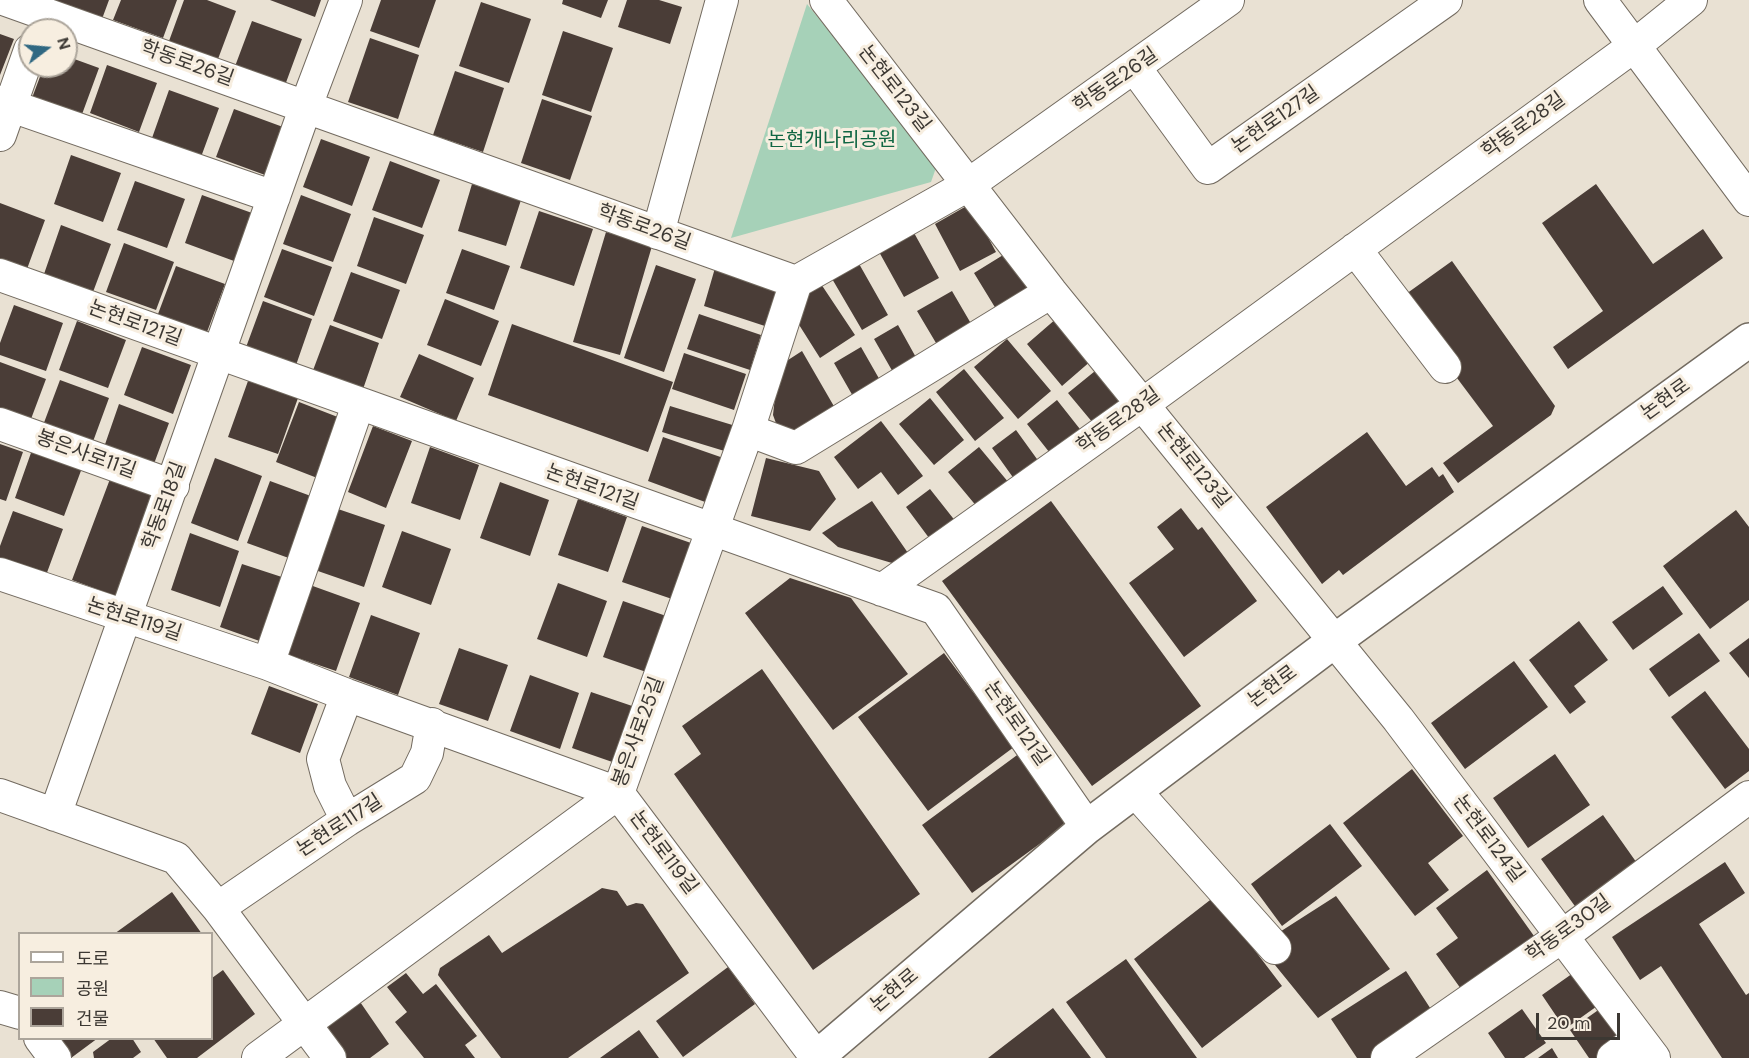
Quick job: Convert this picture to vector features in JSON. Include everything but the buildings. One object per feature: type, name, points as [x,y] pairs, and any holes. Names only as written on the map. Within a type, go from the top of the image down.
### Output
[{"type":"main road","name":"논현로","points":[[817,1058],[1087,827],[1334,642],[1749,340]]},
{"type":"street","name":"학동로26길","points":[[6,0],[34,18]]},
{"type":"street","name":"학동로18길","points":[[55,815],[220,355],[306,106],[346,0]]},
{"type":"street","points":[[658,233],[722,0]]},
{"type":"street","name":"논현로123길","points":[[825,0],[1051,292],[1334,642]]},
{"type":"street","name":"학동로26길","points":[[78,34],[306,106],[796,282],[968,185],[1228,0]]},
{"type":"street","name":"논현로127길","points":[[1135,68],[1208,168],[1446,0]]},
{"type":"street","points":[[1600,0],[1749,200]]},
{"type":"street","name":"학동로28길","points":[[882,590],[1143,404],[1634,46],[1691,0]]},
{"type":"street","points":[[0,135],[5,104],[18,76]]},
{"type":"street","points":[[5,104],[274,197]]},
{"type":"street","points":[[1354,249],[1445,367]]},
{"type":"street","name":"논현로121길","points":[[0,275],[358,405],[936,609],[1087,827]]},
{"type":"street","name":"봉은사로25길","points":[[258,1058],[618,793],[748,430],[796,282]]},
{"type":"street","points":[[748,430],[796,448],[1051,292]]},
{"type":"street","points":[[268,664],[358,405]]},
{"type":"street","name":"봉은사로11길","points":[[0,424],[173,486]]},
{"type":"street","name":"논현로119길","points":[[0,574],[125,618],[268,664],[618,793],[817,1058]]},
{"type":"street","name":"논현로124길","points":[[1334,642],[1398,719],[1647,1048],[1613,1058]]},
{"type":"street","points":[[347,695],[323,759],[330,786],[347,820]]},
{"type":"street","name":"논현로117길","points":[[218,908],[347,820],[415,778],[427,753],[432,724]]},
{"type":"street","points":[[1136,792],[1275,948]]},
{"type":"street","points":[[0,795],[176,858],[218,908],[330,1058]]},
{"type":"street","name":"학동로30길","points":[[1387,1058],[1561,937],[1749,797]]},
{"type":"street","points":[[0,1007],[18,1012]]},
{"type":"green space","name":"논현개나리공원","points":[[807,4],[937,165],[931,182],[731,238]]}]
